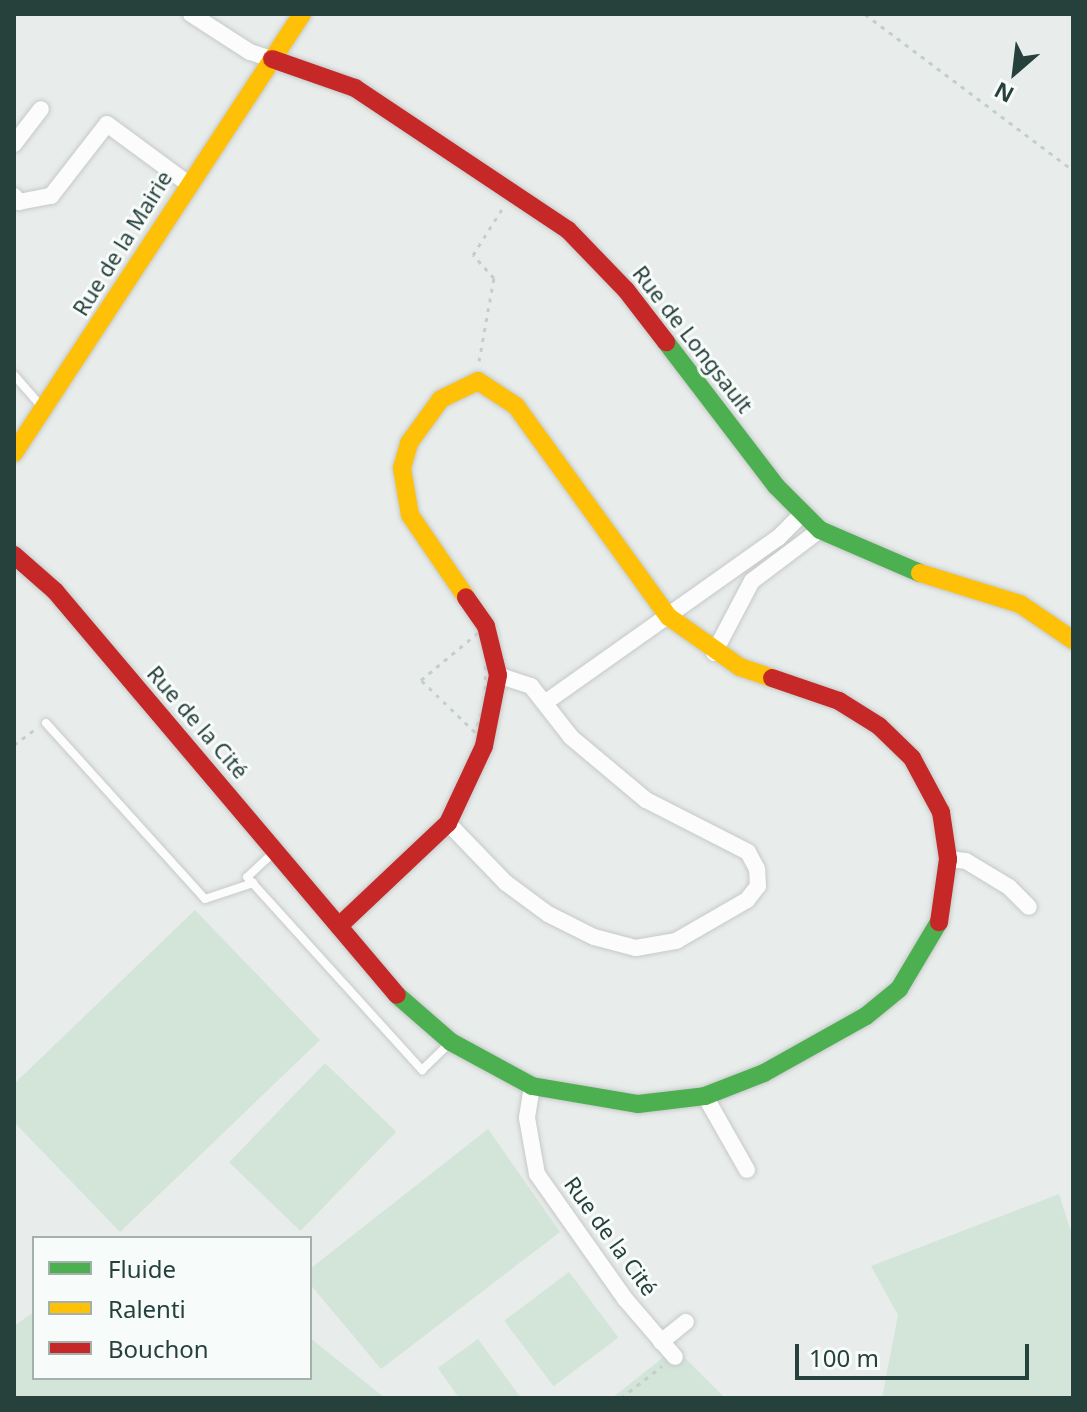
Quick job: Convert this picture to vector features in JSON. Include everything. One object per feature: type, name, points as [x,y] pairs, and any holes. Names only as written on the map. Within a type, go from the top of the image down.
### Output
[{"type":"street","points":[[191,14],[250,52],[272,59]]},
{"type":"street","name":"Rue de la Mairie","points":[[14,453],[187,183],[302,14]]},
{"type":"street","name":"Rue de Longsault","points":[[272,59],[355,88],[523,200],[596,255],[801,515],[820,530],[905,568],[1020,604],[1073,640]]},
{"type":"street","points":[[14,144],[41,109]]},
{"type":"street","points":[[16,200],[51,196],[107,124],[187,183]]},
{"type":"street","points":[[339,926],[448,823],[484,746],[498,675],[486,626],[410,515],[402,479],[409,443],[423,421],[441,399],[478,381],[516,406],[669,617],[714,653],[740,667],[839,701],[879,726],[912,758],[934,799],[948,859],[977,867],[1009,887],[1029,907]]},
{"type":"street","points":[[546,702],[778,538],[801,515]]},
{"type":"street","points":[[714,653],[752,581],[820,530]]},
{"type":"street","name":"Rue de la Cité","points":[[14,555],[55,591],[404,1004],[451,1042],[532,1086],[638,1104],[705,1096],[764,1073],[866,1016],[899,989],[940,921],[948,859]]},
{"type":"street","points":[[448,823],[506,883],[548,914],[608,940],[636,948],[676,941],[747,900],[758,886],[757,869],[748,852],[646,800],[604,769],[571,737],[531,686],[498,675]]},
{"type":"street","name":"Rue de la Cité","points":[[532,1086],[527,1118],[537,1174],[675,1357]]},
{"type":"street","points":[[705,1096],[747,1170]]},
{"type":"street","points":[[661,1342],[686,1322]]},
{"type":"lane","points":[[14,375],[44,409]]},
{"type":"lane","points":[[46,723],[205,899],[253,883]]},
{"type":"lane","points":[[276,850],[247,877],[422,1070],[451,1042]]},
{"type":"path","points":[[865,14],[1073,170]]},
{"type":"path","points":[[478,381],[494,278],[473,255],[499,211],[523,200]]},
{"type":"path","points":[[486,626],[485,703],[475,732],[421,680],[486,626]]},
{"type":"path","points":[[14,745],[46,723]]},
{"type":"path","points":[[621,1398],[675,1357]]},
{"type":"green space","points":[[195,910],[320,1040],[120,1232],[14,1122],[14,1084]]},
{"type":"green space","points":[[325,1063],[396,1132],[300,1231],[229,1162]]},
{"type":"green space","points":[[488,1129],[560,1232],[381,1369],[312,1286],[312,1267]]},
{"type":"green space","points":[[1059,1194],[1073,1238],[1073,1398],[882,1398],[898,1315],[871,1266]]},
{"type":"green space","points":[[569,1272],[618,1337],[554,1386],[504,1321]]},
{"type":"green space","points":[[32,1313],[32,1380],[312,1380],[312,1340],[385,1398],[14,1398],[14,1326]]},
{"type":"green space","points":[[478,1339],[521,1398],[459,1398],[438,1368]]},
{"type":"green space","points":[[675,1348],[725,1398],[612,1398]]},
{"type":"traffic: fast","points":[[666,342],[776,486],[820,530],[920,573]]},
{"type":"traffic: fast","points":[[397,995],[451,1042],[532,1086],[638,1104],[705,1096],[764,1073],[866,1016],[899,989],[939,922]]},
{"type":"traffic: slow","points":[[14,453],[302,14]]},
{"type":"traffic: slow","points":[[466,597],[410,515],[402,468],[409,443],[441,399],[478,381],[516,406],[669,617],[740,667],[772,678]]},
{"type":"traffic: slow","points":[[920,573],[1020,604],[1073,640]]},
{"type":"traffic: jam","points":[[272,59],[355,88],[568,230],[626,290],[666,342]]},
{"type":"traffic: jam","points":[[14,555],[55,591],[397,995]]},
{"type":"traffic: jam","points":[[339,926],[448,823],[484,746],[498,675],[486,626],[466,597]]},
{"type":"traffic: jam","points":[[772,678],[839,701],[879,726],[912,758],[941,812],[948,859],[939,922]]}]
